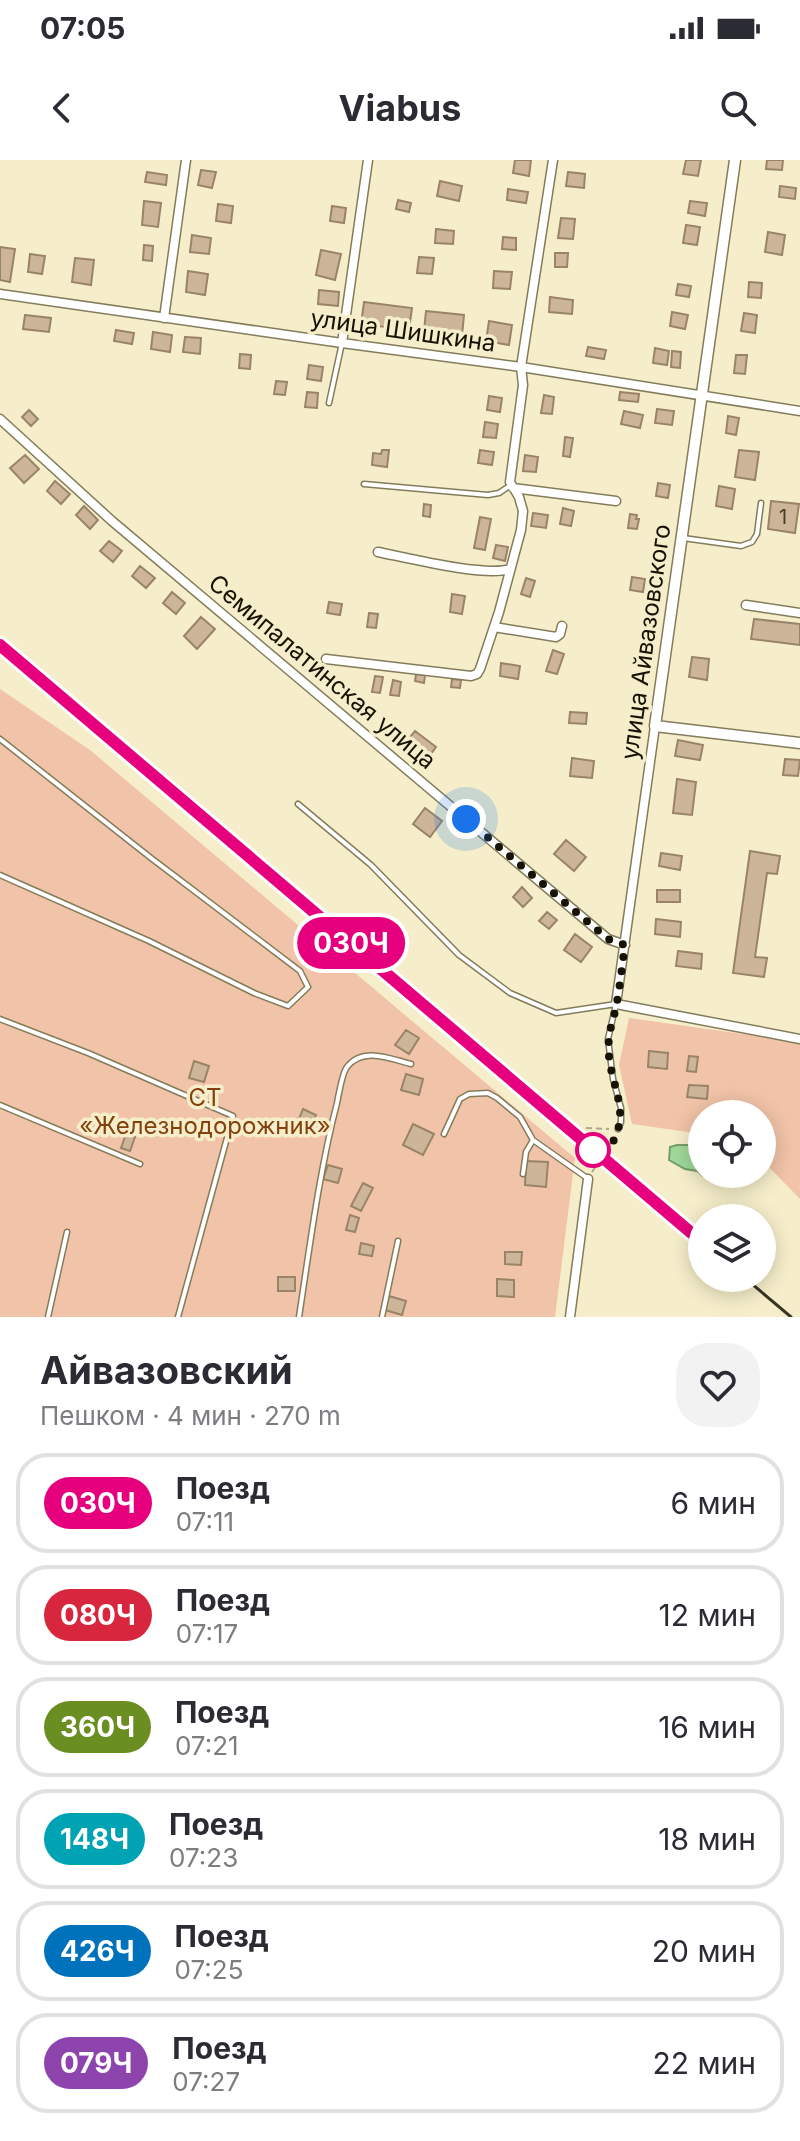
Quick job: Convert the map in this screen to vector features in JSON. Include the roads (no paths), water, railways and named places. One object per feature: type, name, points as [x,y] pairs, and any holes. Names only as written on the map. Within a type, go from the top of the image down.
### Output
[{"type":"street","points":[[164,318],[186,160]]},
{"type":"street","points":[[342,343],[368,160]]},
{"type":"street","points":[[326,659],[464,676],[477,674],[494,627],[521,530],[523,511],[510,482],[523,385],[521,367],[553,160]]},
{"type":"street","name":"улица Айвазовского","points":[[616,1004],[735,160]]},
{"type":"street","name":"улица Шишкина","points":[[0,294],[521,367],[800,411]]},
{"type":"street","name":"Семипалатинская улица","points":[[0,419],[112,521],[608,939],[625,945]]},
{"type":"street","points":[[512,487],[616,501]]},
{"type":"street","points":[[378,552],[478,569],[510,569]]},
{"type":"street","points":[[746,605],[800,613]]},
{"type":"street","points":[[494,627],[556,637],[562,626]]},
{"type":"street","points":[[655,726],[800,743]]},
{"type":"street","points":[[616,1004],[800,1039]]},
{"type":"street","points":[[570,1317],[588,1179]]},
{"type":"lane","points":[[329,403],[342,343]]},
{"type":"lane","points":[[364,484],[488,495],[512,487]]},
{"type":"lane","points":[[681,538],[741,546],[752,542],[757,534],[761,503]]},
{"type":"lane","points":[[0,739],[300,971],[308,987],[288,1006],[0,875]]},
{"type":"lane","points":[[298,804],[371,865],[459,955],[510,993],[556,1013],[616,1004]]},
{"type":"lane","name":"улица Айвазовского","points":[[616,1004],[608,1039],[613,1079],[621,1108],[618,1129]]},
{"type":"lane","points":[[0,1019],[88,1053],[233,1116],[178,1317]]},
{"type":"lane","points":[[299,1317],[330,1128],[347,1067],[363,1056],[376,1055],[411,1064]]},
{"type":"lane","points":[[444,1134],[460,1099],[469,1094],[488,1093],[520,1117],[533,1140],[588,1179]]},
{"type":"lane","points":[[0,1105],[140,1164]]},
{"type":"lane","points":[[523,1174],[526,1152],[533,1140]]},
{"type":"lane","points":[[48,1317],[67,1232]]},
{"type":"lane","points":[[382,1317],[398,1241]]},
{"type":"railway","points":[[0,645],[688,1230]]},
{"type":"railway","points":[[762,1292],[791,1317]]},
{"type":"train","name":"030Ч","points":[[0,645],[688,1230]]},
{"type":"park label","name":"СТ «Железнодорожник»","points":[[205,1112]]}]
